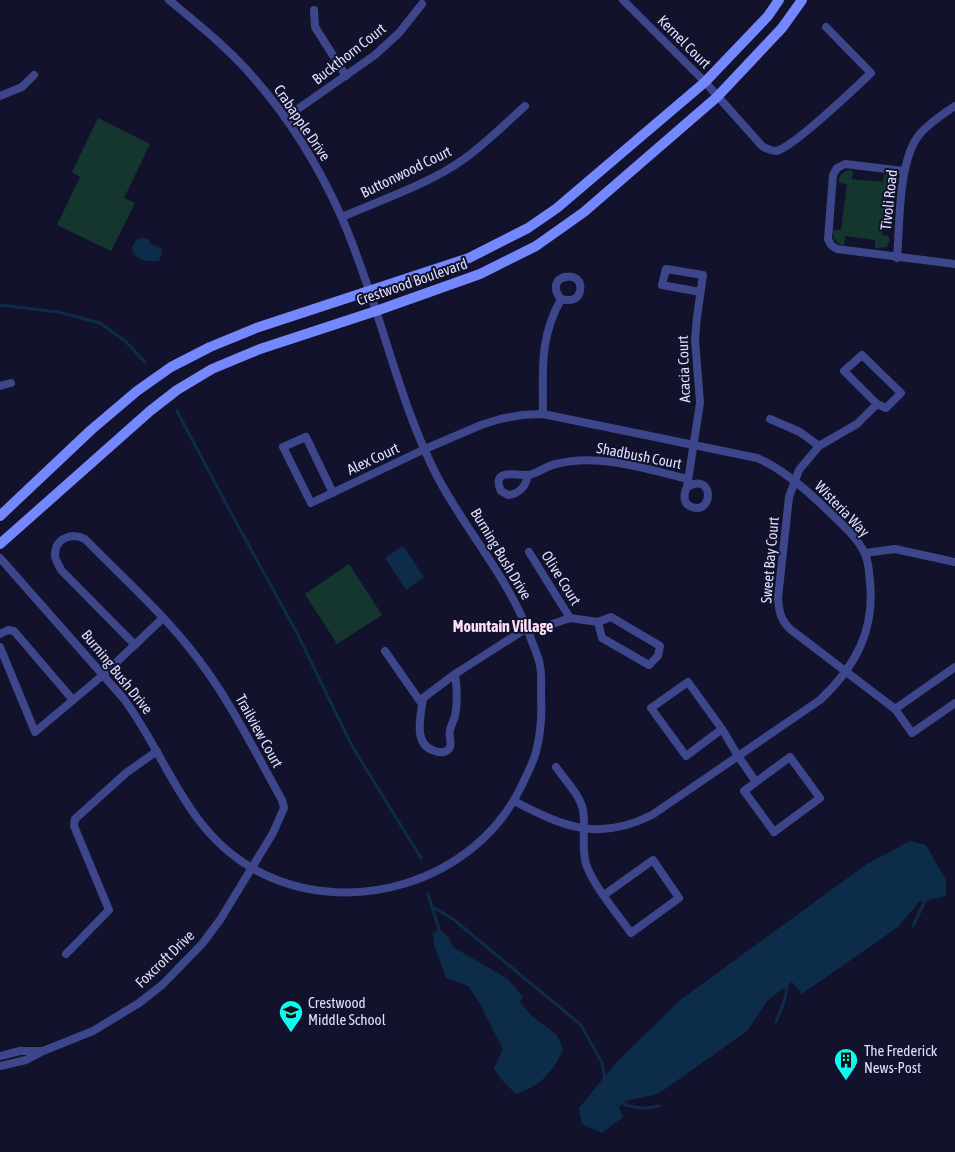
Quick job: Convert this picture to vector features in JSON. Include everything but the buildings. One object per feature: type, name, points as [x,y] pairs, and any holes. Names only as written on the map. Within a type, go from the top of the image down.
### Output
[{"type":"main road","name":"Crestwood Boulevard","points":[[0,516],[91,430],[138,391],[171,367],[210,347],[256,328],[469,258],[528,228],[557,208],[705,82],[768,16],[779,0]]},
{"type":"main road","name":"Crestwood Boulevard","points":[[0,544],[150,411],[178,390],[212,369],[260,349],[376,312],[480,274],[536,246],[584,212],[717,97],[782,28],[802,0]]},
{"type":"street","name":"Crabapple Drive","points":[[169,0],[214,38],[253,76],[285,118],[313,162],[342,217],[369,291]]},
{"type":"street","name":"Kernel Court","points":[[623,0],[705,82],[762,146],[770,150],[778,150],[798,138],[872,73],[826,27]]},
{"type":"street","name":"Buckthorn Court","points":[[285,118],[375,55],[399,33],[422,4]]},
{"type":"street","points":[[314,10],[315,28],[346,76]]},
{"type":"street","points":[[0,96],[22,87],[34,75]]},
{"type":"street","name":"Buttonwood Court","points":[[342,217],[438,175],[455,165],[487,141],[525,106]]},
{"type":"street","name":"Tivoli Road","points":[[897,258],[904,171],[912,148],[920,134],[955,106]]},
{"type":"street","points":[[904,171],[845,164],[837,168],[833,175],[828,239],[831,245],[837,249],[955,264]]},
{"type":"street","name":"Acacia Court","points":[[687,483],[700,403],[695,339],[703,275],[666,269],[662,285],[700,292]]},
{"type":"street","name":"Burning Bush Drive","points":[[0,558],[103,675],[141,722],[182,799],[202,826],[227,851],[252,868],[290,884],[311,890],[332,893],[357,893],[386,890],[408,883],[434,872],[471,848],[495,825],[514,801],[536,755],[542,714],[540,666],[528,630],[510,592],[439,480],[395,373],[369,291]]},
{"type":"street","points":[[543,414],[545,338],[549,324],[561,299]]},
{"type":"street","points":[[862,355],[900,393],[886,408],[877,404],[844,371],[862,355]]},
{"type":"street","points":[[0,386],[11,383]]},
{"type":"street","points":[[770,419],[800,432],[819,446],[857,424],[877,404]]},
{"type":"street","name":"Wisteria Way","points":[[425,449],[480,425],[500,419],[543,414],[757,458],[769,463],[810,493],[841,523],[865,553],[869,567],[872,601],[864,640],[856,656],[831,689],[820,700],[652,815],[617,828],[584,829],[558,822],[514,801]]},
{"type":"street","name":"Alex Court","points":[[332,493],[306,437],[283,447],[311,503],[425,449]]},
{"type":"street","name":"Sweet Bay Court","points":[[819,446],[799,470],[789,497],[778,598],[779,613],[783,622],[844,672],[895,709],[912,733],[955,703]]},
{"type":"street","name":"Shadbush Court","points":[[528,475],[555,464],[585,460],[630,466],[687,483]]},
{"type":"street","name":"Trailview Court","points":[[135,645],[61,570],[55,554],[57,548],[66,538],[71,535],[85,539],[163,618],[198,658],[230,705],[282,800],[284,808],[281,818],[252,868]]},
{"type":"street","points":[[865,553],[895,549],[955,562]]},
{"type":"street","name":"Olive Court","points":[[529,552],[570,618]]},
{"type":"street","points":[[455,674],[458,690],[455,716],[450,730],[450,746],[448,750],[442,753],[433,751],[423,743],[419,730],[423,698],[455,674],[528,630],[570,618],[598,622],[611,617],[660,646],[658,656],[649,665],[602,638],[598,622]]},
{"type":"street","points":[[0,647],[36,732],[103,675],[163,618]]},
{"type":"street","points":[[0,634],[8,630],[14,631],[73,700]]},
{"type":"street","points":[[385,651],[422,704]]},
{"type":"street","points":[[895,709],[955,667]]},
{"type":"street","points":[[722,729],[686,756],[652,708],[688,682],[722,729],[756,782]]},
{"type":"street","points":[[66,954],[109,910],[74,826],[75,818],[126,773],[157,751]]},
{"type":"street","points":[[790,757],[820,798],[774,832],[744,791],[756,782],[790,757]]},
{"type":"street","points":[[556,767],[583,809],[584,850],[587,865],[604,895],[631,932],[680,898],[653,860],[604,895]]},
{"type":"street","name":"Foxcroft Drive","points":[[0,1066],[26,1060],[43,1051],[93,1031],[139,1003],[162,985],[202,944],[220,920],[252,868]]},
{"type":"street","name":"Foxcroft Drive","points":[[0,1056],[20,1051],[43,1051]]},
{"type":"green space","points":[[98,118],[150,144],[124,198],[135,203],[111,251],[57,225],[80,177],[72,172]]},
{"type":"green space","points":[[850,170],[853,172],[852,179],[883,182],[884,174],[888,174],[896,181],[895,189],[888,189],[882,235],[888,236],[890,240],[886,247],[875,248],[875,240],[845,236],[844,245],[839,244],[834,239],[833,230],[841,230],[847,184],[839,183],[839,178],[843,173]]},
{"type":"green space","points":[[349,564],[382,615],[337,644],[305,594]]},
{"type":"water","points":[[143,237],[148,239],[151,244],[161,248],[162,253],[159,261],[145,260],[133,254],[132,247],[136,240]]},
{"type":"water","points":[[403,546],[424,577],[406,590],[385,558]]},
{"type":"water","points":[[910,841],[926,845],[946,880],[946,896],[919,902],[898,927],[802,994],[792,982],[768,1000],[747,1031],[658,1094],[625,1101],[619,1107],[623,1117],[602,1133],[582,1124],[579,1108],[615,1064],[680,1000],[867,864]]},
{"type":"water","points":[[439,929],[448,937],[453,947],[508,979],[523,997],[520,1002],[532,1016],[557,1035],[563,1049],[555,1065],[545,1077],[532,1087],[516,1094],[501,1079],[494,1068],[503,1049],[480,1004],[468,986],[446,978],[434,945],[433,933]]},
{"type":"waterway","points":[[0,305],[58,312],[100,323],[125,341],[145,362]]},
{"type":"waterway","points":[[177,411],[297,633],[352,746],[421,858]]},
{"type":"waterway","points":[[428,894],[439,929]]},
{"type":"waterway","points":[[913,926],[925,901]]},
{"type":"waterway","points":[[431,906],[453,919],[581,1025],[602,1063],[605,1079]]},
{"type":"waterway","points":[[776,1022],[785,999],[787,986]]},
{"type":"waterway","points":[[621,1102],[639,1108],[659,1106]]},
{"type":"place","name":"Crestwood Middle School","points":[[291,1033]]},
{"type":"place","name":"The Frederick News-Post","points":[[846,1081]]},
{"type":"district","name":"Mountain Village","points":[[503,626]]}]
